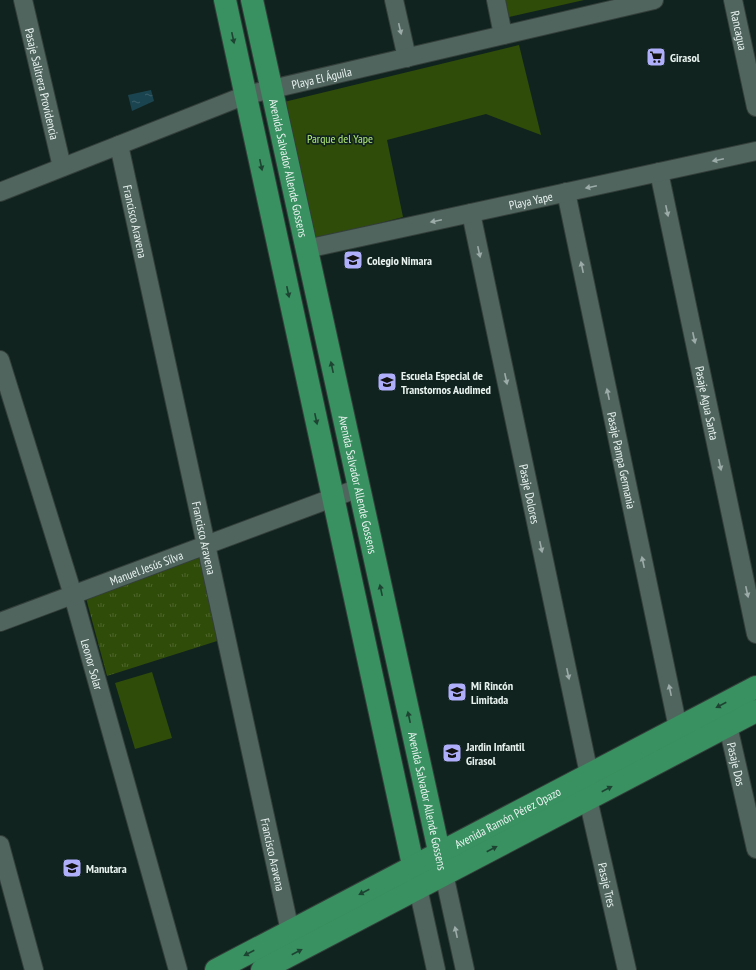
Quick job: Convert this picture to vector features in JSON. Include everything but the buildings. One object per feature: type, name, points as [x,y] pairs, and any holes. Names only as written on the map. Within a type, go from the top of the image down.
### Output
[{"type":"main road","points":[[225,0],[418,888]]},
{"type":"main road","name":"Avenida Salvador Allende Gossens","points":[[252,0],[444,874]]},
{"type":"main road","name":"Avenida Ramón Pérez Opazo","points":[[216,970],[756,687]]},
{"type":"main road","name":"Avenida Ramón Pérez Opazo","points":[[262,970],[756,711]]},
{"type":"street","name":"Pasaje Salitrera Providencia","points":[[23,0],[62,168]]},
{"type":"street","points":[[394,0],[407,58]]},
{"type":"street","points":[[496,0],[503,35]]},
{"type":"street","name":"Playa El Águila","points":[[0,192],[246,95],[503,35],[608,5],[654,0]]},
{"type":"street","name":"Rancagua","points":[[733,0],[756,107]]},
{"type":"street","name":"Francisco Aravena","points":[[119,145],[290,931]]},
{"type":"street","name":"Playa Yape","points":[[306,249],[756,151]]},
{"type":"street","name":"Pasaje Agua Santa","points":[[659,172],[756,634]]},
{"type":"street","name":"Pasaje Pampa Germania","points":[[566,192],[678,728]]},
{"type":"street","name":"Pasaje Dolores","points":[[471,213],[589,774]]},
{"type":"street","name":"Leonor Solar","points":[[0,360],[73,595],[178,970]]},
{"type":"street","name":"Manuel Jesús Silva","points":[[0,622],[359,488]]},
{"type":"street","name":"Pasaje Dos","points":[[728,726],[756,849]]},
{"type":"street","name":"Pasaje Tres","points":[[588,799],[627,970]]},
{"type":"street","points":[[0,845],[34,970]]},
{"type":"street","name":"Avenida Salvador Allende Gossens","points":[[444,874],[465,970]]},
{"type":"street","points":[[418,888],[436,970]]},
{"type":"green space","points":[[501,0],[584,0],[509,17],[504,13]]},
{"type":"green space","name":"Parque del Yape","points":[[519,45],[541,135],[486,114],[387,140],[403,217],[312,241],[284,102]]},
{"type":"green space","points":[[201,555],[217,641],[107,676],[86,598]]},
{"type":"green space","points":[[152,672],[172,738],[135,749],[115,683]]},
{"type":"water","points":[[151,90],[154,101],[132,111],[128,95]]},
{"type":"place","name":"Girasol","points":[[656,57]]},
{"type":"place","name":"Colegio Nimara","points":[[353,260]]},
{"type":"place","name":"Escuela Especial de Transtornos Audimed","points":[[387,382]]},
{"type":"place","name":"Mi Rincón Limitada","points":[[457,692]]},
{"type":"place","name":"Jardin Infantil Girasol","points":[[452,753]]},
{"type":"place","name":"Manutara","points":[[72,868]]}]
